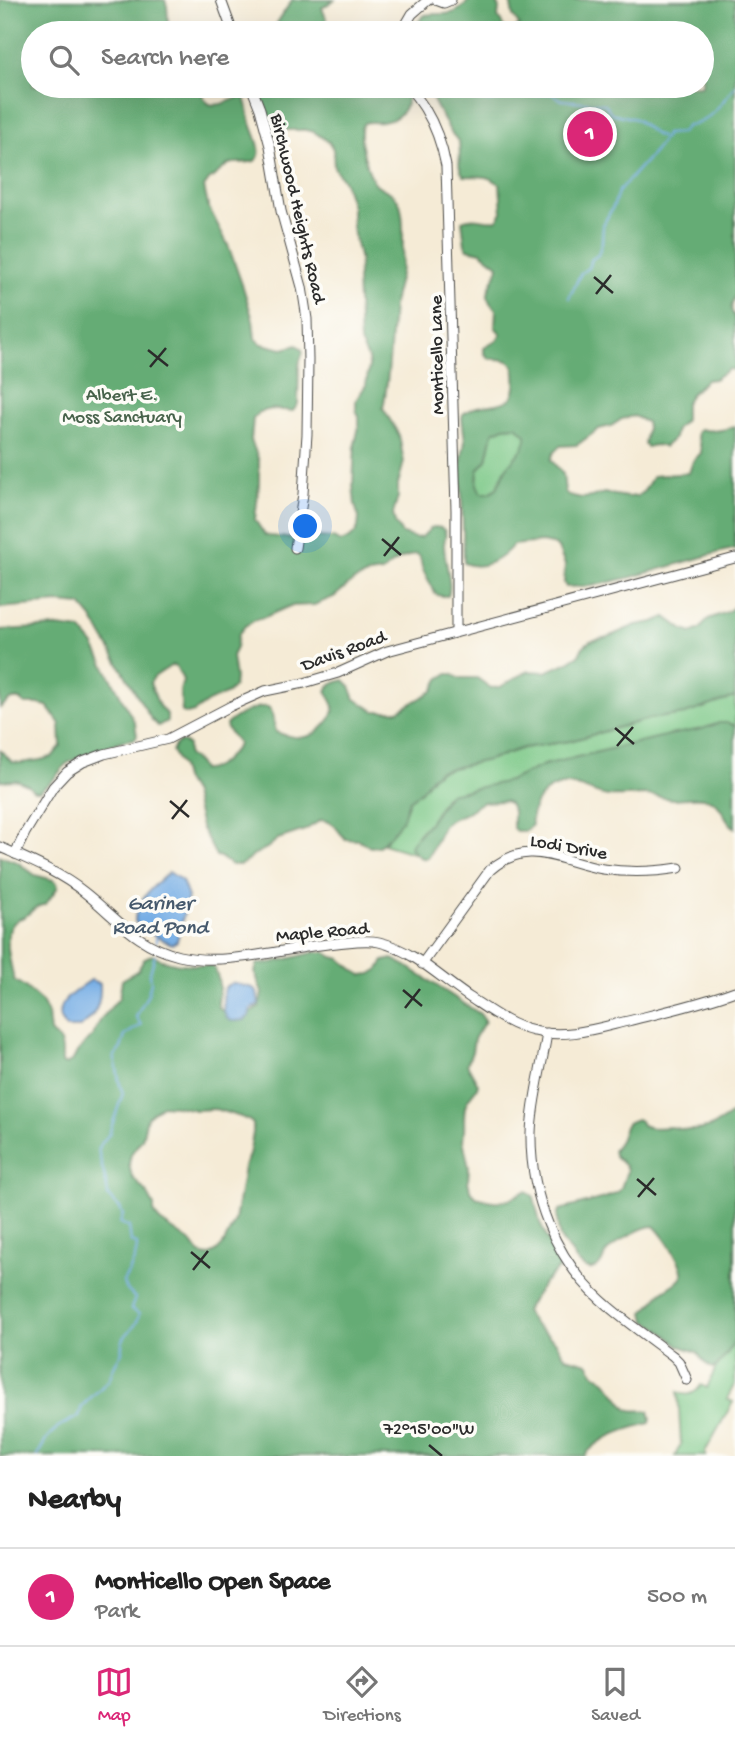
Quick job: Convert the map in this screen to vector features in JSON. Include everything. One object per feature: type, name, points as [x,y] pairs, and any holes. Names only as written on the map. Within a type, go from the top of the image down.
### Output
[{"type":"street","points":[[222,0],[229,21]]},
{"type":"street","points":[[408,21],[428,0]]},
{"type":"street","points":[[436,0],[444,3],[451,0]]},
{"type":"street","name":"Birchwood Heights Road","points":[[256,98],[270,146],[281,211],[303,287],[307,319],[306,446],[303,494],[295,548]]},
{"type":"street","name":"Monticello Lane","points":[[417,98],[442,144],[446,166],[456,510],[456,632]]},
{"type":"street","name":"Davis Road","points":[[15,854],[25,832],[53,787],[67,772],[83,762],[104,754],[168,739],[265,691],[338,673],[387,651],[735,558]]},
{"type":"street","name":"Maple Road","points":[[0,847],[55,872],[85,892],[130,932],[156,949],[206,959],[327,944],[379,942],[399,949],[496,1014],[517,1026],[533,1031],[569,1033],[593,1029],[701,1003],[735,991]]},
{"type":"street","name":"Lodi Drive","points":[[422,964],[490,870],[510,856],[536,853],[620,871],[679,869]]},
{"type":"street","points":[[547,1033],[532,1114],[531,1134],[537,1191],[548,1225],[565,1257],[587,1286],[616,1313],[673,1356],[679,1362],[687,1380]]},
{"type":"green space","name":"Albert E. Moss Sanctuary","points":[[0,0],[165,0],[167,6],[168,21],[21,21],[21,98],[204,98],[214,105],[245,98],[258,142],[259,156],[252,162],[229,164],[209,180],[204,187],[208,206],[228,245],[243,287],[253,320],[255,338],[262,344],[283,349],[297,345],[303,352],[299,364],[298,404],[293,411],[272,409],[259,412],[253,419],[251,440],[259,461],[255,520],[265,535],[306,540],[333,538],[341,542],[356,532],[359,518],[353,485],[359,417],[356,400],[366,385],[369,366],[360,343],[357,280],[360,261],[352,226],[352,207],[344,182],[334,167],[333,149],[329,142],[306,130],[269,133],[265,107],[260,98],[407,98],[401,113],[393,119],[364,123],[361,128],[365,160],[370,174],[376,184],[398,200],[403,219],[402,258],[394,302],[383,408],[399,435],[404,462],[393,514],[395,523],[402,534],[415,538],[422,537],[432,527],[444,531],[448,596],[435,594],[423,571],[419,555],[415,554],[399,559],[382,572],[353,581],[334,597],[314,605],[290,606],[257,619],[245,626],[238,635],[232,656],[234,687],[228,693],[187,714],[182,712],[180,691],[183,680],[176,666],[172,665],[154,677],[150,683],[159,706],[167,714],[167,721],[158,726],[151,719],[92,618],[81,605],[59,603],[0,608]]},
{"type":"green space","points":[[292,0],[334,0],[322,8],[327,21],[278,21]]},
{"type":"green space","points":[[469,0],[497,0],[500,21],[419,21],[425,15],[459,10]]},
{"type":"green space","points":[[507,0],[735,0],[735,296],[732,309],[735,317],[735,370],[729,369],[714,379],[706,380],[691,394],[685,403],[685,420],[676,429],[674,438],[664,447],[647,447],[644,444],[646,422],[634,416],[599,429],[577,445],[560,446],[551,460],[563,474],[565,492],[568,495],[582,498],[604,493],[637,496],[644,491],[653,476],[689,473],[693,461],[701,453],[697,433],[700,429],[718,430],[735,426],[735,549],[592,586],[566,587],[565,565],[558,548],[542,542],[513,545],[503,555],[484,565],[464,563],[461,463],[465,441],[463,414],[510,399],[515,381],[513,366],[509,361],[490,359],[484,353],[484,348],[496,341],[501,334],[495,327],[496,309],[488,298],[498,265],[481,252],[468,249],[462,221],[497,220],[502,212],[500,184],[486,177],[464,176],[459,164],[458,142],[432,98],[714,98],[714,21],[516,21]],"holes":[[[517,426],[526,435],[523,448],[506,468],[497,488],[489,493],[481,493],[477,485],[478,470],[487,460],[493,432],[504,427]]]},
{"type":"green space","points":[[517,426],[526,435],[523,448],[497,488],[489,493],[480,493],[477,485],[478,470],[487,460],[493,432],[504,427]]},
{"type":"green space","points":[[735,606],[735,697],[685,714],[648,719],[570,741],[523,748],[488,760],[439,771],[409,800],[403,818],[379,846],[370,847],[359,840],[345,839],[334,825],[321,820],[305,830],[278,839],[240,865],[231,865],[216,856],[201,827],[193,794],[172,751],[178,743],[185,743],[188,745],[188,755],[202,770],[207,770],[222,763],[237,747],[238,743],[226,725],[252,709],[268,707],[276,732],[301,737],[317,732],[334,711],[327,689],[344,680],[350,686],[355,699],[375,711],[398,711],[433,691],[439,679],[447,674],[459,678],[477,678],[491,688],[500,687],[528,671],[546,672],[568,662],[579,655],[590,641],[608,637],[636,625],[666,617],[692,633],[700,629],[708,619]]},
{"type":"green space","points":[[58,627],[81,630],[93,644],[135,723],[137,736],[85,754],[66,764],[52,781],[39,791],[34,791],[16,780],[0,781],[0,750],[12,762],[21,763],[52,757],[61,746],[60,724],[47,706],[25,704],[14,699],[0,708],[0,630]]},
{"type":"green space","points":[[735,697],[735,792],[644,741],[544,765],[509,781],[445,797],[429,823],[417,835],[411,847],[416,854],[383,844],[403,818],[409,800],[439,771],[488,760],[523,748],[570,741],[649,719],[685,714]]},
{"type":"green space","points":[[719,723],[735,726],[735,828],[718,805],[707,799],[673,799],[646,795],[608,796],[562,785],[540,797],[532,813],[532,825],[525,831],[516,831],[513,828],[513,811],[509,803],[482,802],[443,826],[428,858],[420,857],[410,847],[449,794],[509,781],[544,765]]},
{"type":"green space","points":[[0,856],[17,862],[35,875],[57,883],[58,887],[46,904],[35,908],[12,925],[8,948],[14,980],[42,1002],[48,1014],[50,1032],[60,1042],[62,1063],[66,1065],[93,1035],[101,1019],[119,998],[122,980],[138,970],[145,958],[154,955],[179,964],[211,966],[215,969],[219,983],[218,1006],[224,1011],[248,1013],[259,1007],[262,993],[255,973],[257,964],[325,952],[341,959],[362,975],[371,974],[379,969],[384,961],[393,959],[480,1014],[485,1021],[474,1039],[467,1064],[478,1084],[467,1101],[464,1112],[463,1139],[470,1190],[476,1197],[494,1201],[511,1199],[527,1191],[534,1197],[540,1223],[559,1268],[544,1283],[525,1311],[535,1325],[556,1342],[566,1357],[588,1363],[627,1408],[649,1411],[650,1423],[605,1439],[585,1456],[0,1456]],"holes":[[[162,1105],[196,1110],[215,1109],[241,1117],[253,1124],[235,1221],[223,1245],[208,1256],[200,1254],[192,1243],[160,1221],[154,1214],[154,1206],[147,1193],[132,1177],[129,1164],[131,1154],[142,1139],[147,1117]]]},
{"type":"green space","points":[[735,1112],[735,1339],[727,1354],[712,1368],[697,1352],[680,1346],[646,1321],[644,1312],[659,1295],[681,1278],[682,1273],[673,1251],[654,1226],[623,1239],[607,1252],[598,1266],[590,1269],[579,1263],[561,1239],[558,1216],[559,1210],[605,1198],[621,1188],[627,1171],[613,1150],[621,1139],[626,1124],[637,1119],[642,1125],[649,1127],[695,1130],[713,1126]]},
{"type":"green space","points":[[735,1339],[735,1383],[727,1399],[733,1402],[705,1452],[706,1456],[675,1456],[681,1444],[678,1392],[691,1394],[701,1385],[707,1388],[716,1367]]},
{"type":"water","name":"Gariner Road Pond","points":[[169,872],[182,881],[188,897],[177,941],[172,944],[135,922],[142,900]]},
{"type":"water","points":[[91,980],[100,984],[100,998],[96,1009],[90,1019],[79,1028],[66,1028],[59,1013],[61,1006],[71,994]]},
{"type":"water","points":[[233,983],[253,988],[257,992],[259,1005],[251,1009],[245,1020],[231,1021],[225,1013],[224,990]]},
{"type":"waterway","points":[[569,298],[581,273],[598,255],[603,225],[618,192],[655,151],[666,134],[680,133],[687,126],[709,117],[735,85]]},
{"type":"waterway","points":[[469,98],[489,101],[512,98]]},
{"type":"waterway","points":[[559,98],[605,104],[611,113],[636,119],[661,137]]},
{"type":"waterway","points":[[156,937],[156,942]]},
{"type":"waterway","points":[[37,1456],[58,1427],[79,1416],[82,1406],[109,1380],[122,1352],[123,1340],[138,1320],[139,1314],[131,1309],[135,1298],[123,1282],[131,1268],[137,1244],[131,1242],[129,1227],[120,1223],[123,1215],[120,1208],[108,1196],[98,1148],[109,1134],[123,1093],[114,1057],[121,1048],[125,1035],[141,1025],[136,1017],[148,994],[155,955]]},
{"type":"place","name":"Monticello Open Space","points":[[590,134]]}]
